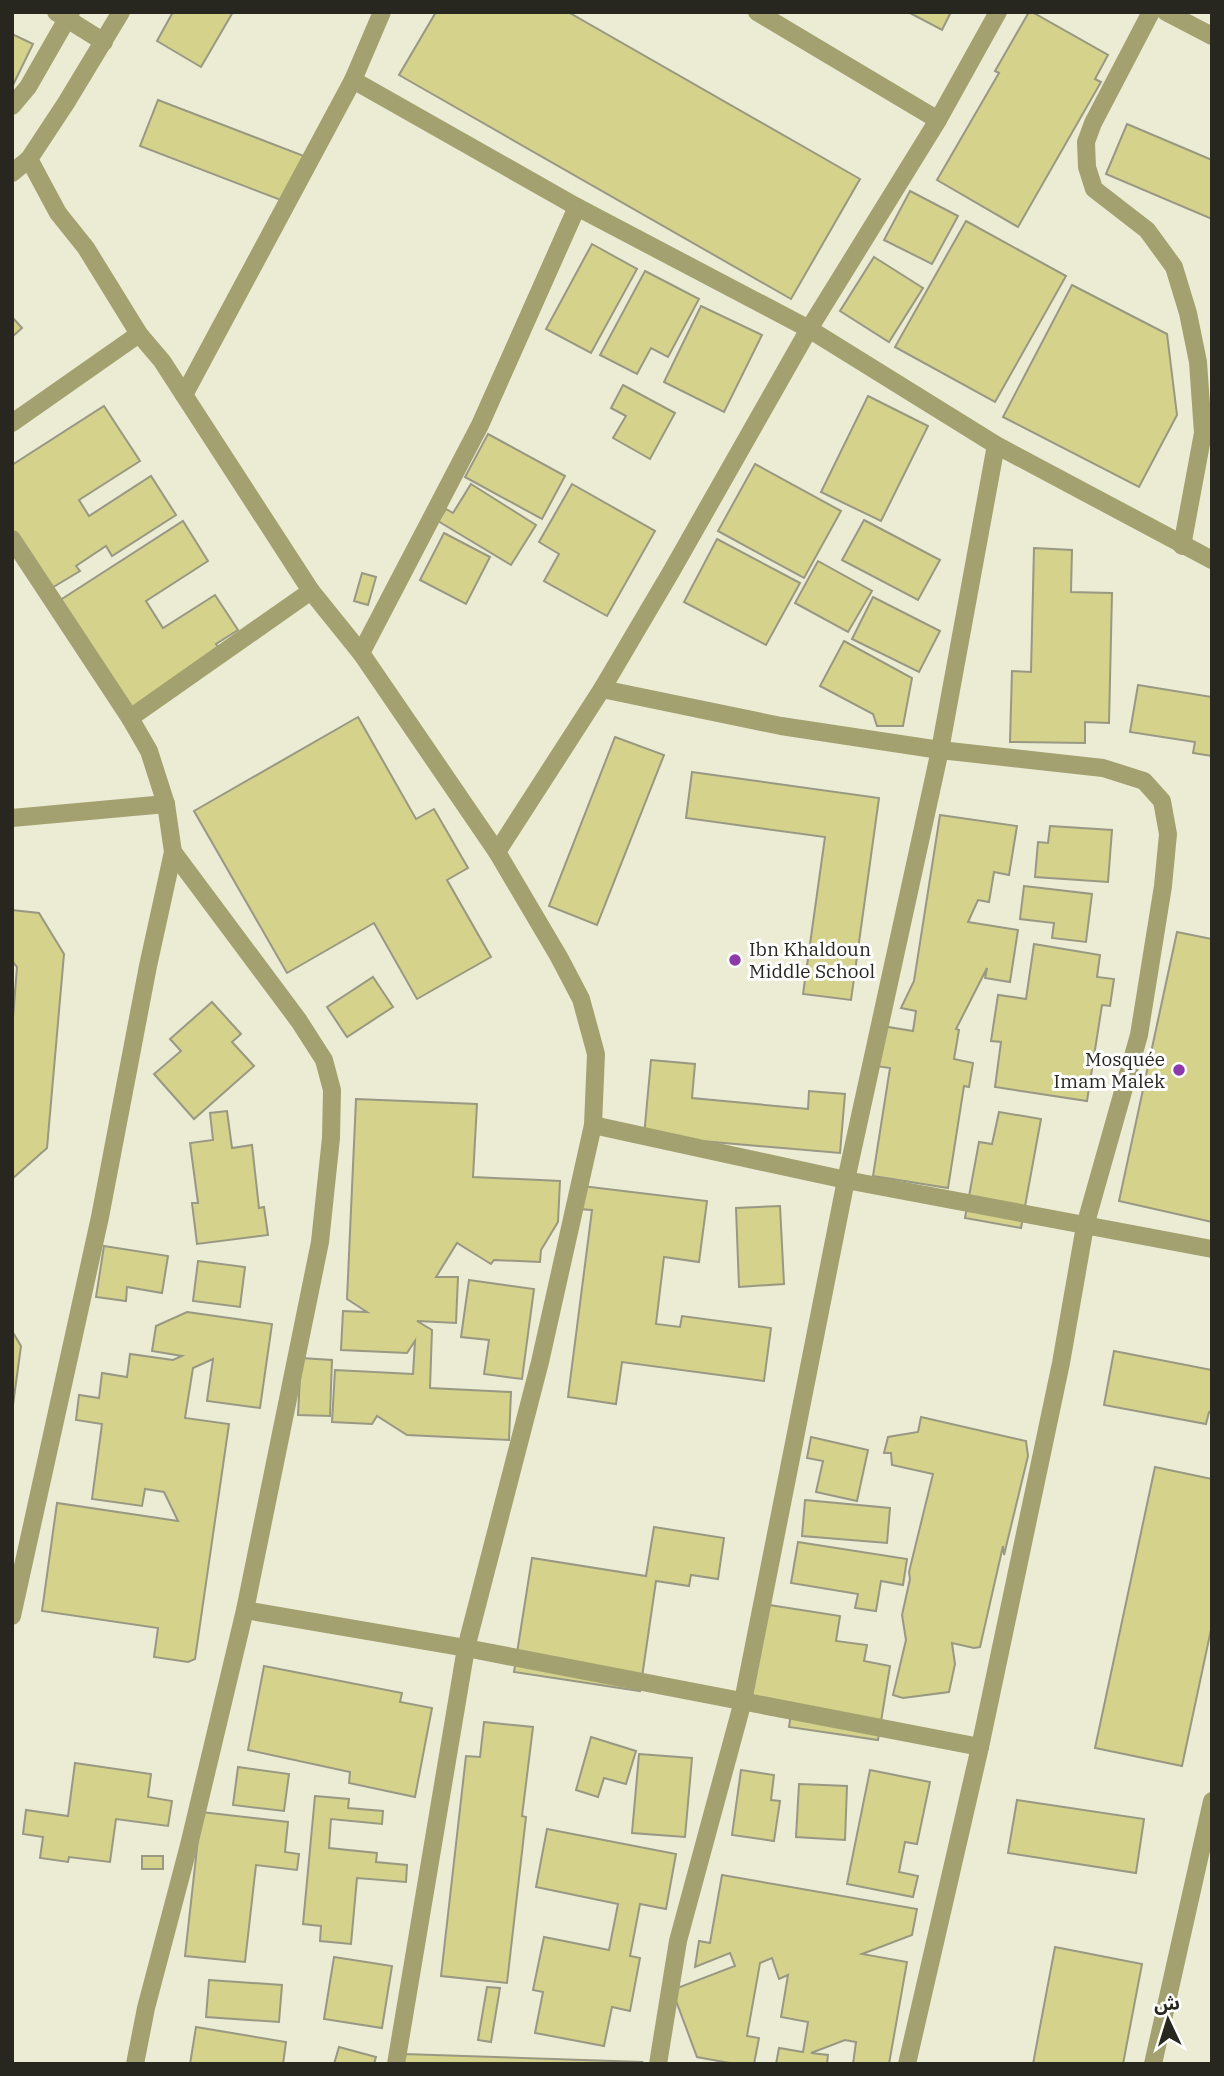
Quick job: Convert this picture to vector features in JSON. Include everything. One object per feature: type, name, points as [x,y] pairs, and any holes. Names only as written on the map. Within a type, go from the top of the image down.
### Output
[{"type":"street","points":[[12,173],[29,159],[121,12]]},
{"type":"street","points":[[184,396],[353,80],[382,12]]},
{"type":"street","points":[[757,12],[938,120]]},
{"type":"street","points":[[497,852],[602,689],[808,329],[938,120],[998,12]]},
{"type":"street","points":[[1151,12],[1093,123],[1086,142],[1087,167],[1094,189],[1147,230],[1174,267],[1188,313],[1198,362],[1203,433],[1182,546]]},
{"type":"street","points":[[1166,12],[1212,36]]},
{"type":"street","points":[[12,106],[28,87],[65,14],[104,42]]},
{"type":"street","points":[[353,80],[577,207],[808,329],[996,445],[1212,560]]},
{"type":"street","points":[[29,159],[58,213],[86,248],[139,334],[162,362],[311,591],[361,653],[497,852],[581,999],[596,1054],[593,1125],[540,1362],[466,1648],[396,2064]]},
{"type":"street","points":[[361,653],[480,425],[577,207]]},
{"type":"street","points":[[12,423],[139,334]]},
{"type":"street","points":[[657,2064],[678,1941],[743,1701],[846,1180],[940,750],[996,445]]},
{"type":"street","points":[[12,539],[149,751],[166,804],[173,852],[100,1217],[14,1597],[12,1616]]},
{"type":"street","points":[[130,718],[311,591]]},
{"type":"street","points":[[602,689],[781,726],[940,750],[1103,768],[1144,781],[1162,801],[1168,834],[1163,886],[1139,1035],[1085,1226],[1061,1363],[980,1747],[907,2064]]},
{"type":"street","points":[[12,818],[166,804]]},
{"type":"street","points":[[135,2064],[146,2008],[189,1845],[245,1610],[320,1242],[331,1138],[331,1090],[324,1060],[299,1021],[173,852]]},
{"type":"street","points":[[593,1125],[846,1180],[1212,1249]]},
{"type":"street","points":[[245,1610],[466,1648],[980,1747]]},
{"type":"street","points":[[1153,2064],[1212,1801]]},
{"type":"building","points":[[173,12],[233,12],[201,67],[157,41]]},
{"type":"building","points":[[436,12],[568,12],[860,179],[791,299],[399,75]]},
{"type":"building","points":[[908,12],[951,12],[942,30]]},
{"type":"building","points":[[1029,12],[1108,55],[1095,79],[1101,82],[1018,227],[937,180],[999,73],[995,71]]},
{"type":"building","points":[[12,34],[33,44],[12,87]]},
{"type":"building","points":[[158,100],[304,156],[286,202],[140,146]]},
{"type":"building","points":[[1127,124],[1212,160],[1212,219],[1106,174]]},
{"type":"building","points":[[910,191],[958,216],[932,264],[884,240]]},
{"type":"building","points":[[966,221],[1066,276],[995,402],[895,347]]},
{"type":"building","points":[[592,244],[637,269],[591,353],[546,329]]},
{"type":"building","points":[[874,257],[923,288],[889,342],[840,311]]},
{"type":"building","points":[[645,271],[699,299],[668,357],[651,348],[637,374],[600,355]]},
{"type":"building","points":[[1072,285],[1167,334],[1177,415],[1139,487],[1003,417]]},
{"type":"building","points":[[701,306],[762,335],[724,412],[664,382]]},
{"type":"building","points":[[12,317],[22,328],[12,337]]},
{"type":"building","points":[[623,385],[675,413],[650,459],[613,438],[626,416],[611,408]]},
{"type":"building","points":[[868,396],[928,426],[881,521],[821,492]]},
{"type":"building","points":[[104,406],[140,461],[79,500],[89,516],[151,476],[176,515],[112,556],[106,546],[76,566],[80,571],[40,595],[12,552],[12,465]]},
{"type":"building","points":[[488,434],[565,476],[542,519],[465,477]]},
{"type":"building","points":[[755,464],[841,511],[804,578],[718,531]]},
{"type":"building","points":[[471,484],[536,525],[511,565],[438,521],[446,509],[453,513]]},
{"type":"building","points":[[572,484],[655,531],[607,616],[544,581],[559,554],[539,542]]},
{"type":"building","points":[[864,520],[940,560],[918,600],[842,560]]},
{"type":"building","points":[[183,521],[208,561],[146,601],[163,628],[215,595],[238,630],[216,644],[224,655],[125,719],[51,606]]},
{"type":"building","points":[[444,533],[490,557],[466,604],[420,580]]},
{"type":"building","points":[[717,539],[800,583],[766,645],[684,602]]},
{"type":"building","points":[[1034,548],[1072,550],[1071,592],[1112,593],[1109,723],[1085,722],[1085,743],[1010,742],[1012,671],[1031,672]]},
{"type":"building","points":[[818,561],[872,591],[848,632],[795,603]]},
{"type":"building","points":[[362,573],[376,577],[368,605],[354,601]]},
{"type":"building","points":[[873,597],[940,631],[919,672],[852,639]]},
{"type":"building","points":[[844,641],[912,678],[903,726],[877,726],[873,714],[820,686]]},
{"type":"building","points":[[1138,685],[1212,697],[1212,756],[1193,753],[1195,742],[1130,732]]},
{"type":"building","points":[[358,717],[416,819],[434,809],[468,868],[447,880],[491,957],[417,999],[374,923],[287,973],[194,811]]},
{"type":"building","points":[[615,737],[664,755],[597,925],[549,906]]},
{"type":"building","points":[[692,772],[879,798],[851,1000],[803,994],[825,837],[686,818]]},
{"type":"building","points":[[940,815],[1017,826],[1009,875],[994,872],[989,902],[978,900],[968,922],[1018,930],[1010,982],[985,978],[987,968],[956,1029],[959,1030],[954,1059],[973,1063],[969,1087],[964,1086],[948,1188],[873,1176],[890,1068],[876,1066],[882,1026],[913,1031],[916,1011],[901,1008],[914,981]]},
{"type":"building","points":[[1050,826],[1112,830],[1108,882],[1035,877],[1038,842],[1048,843]]},
{"type":"building","points":[[1024,886],[1092,894],[1086,942],[1052,938],[1054,923],[1020,919]]},
{"type":"building","points":[[12,910],[39,913],[64,954],[47,1148],[12,1179],[12,1030],[17,967],[12,961]]},
{"type":"building","name":"Mosquée Imam Malek","points":[[1177,932],[1212,939],[1212,1222],[1119,1201]]},
{"type":"building","points":[[1034,944],[1100,955],[1097,977],[1114,979],[1110,1006],[1102,1005],[1087,1101],[995,1087],[1001,1042],[991,1041],[998,995],[1026,999]]},
{"type":"building","points":[[373,977],[393,1007],[347,1037],[327,1007]]},
{"type":"building","points":[[212,1002],[241,1034],[232,1042],[254,1066],[194,1119],[154,1074],[181,1051],[170,1039]]},
{"type":"building","points":[[651,1060],[695,1064],[692,1098],[808,1109],[809,1091],[845,1094],[840,1153],[644,1136]]},
{"type":"building","points":[[356,1099],[477,1104],[473,1177],[560,1181],[558,1222],[541,1250],[540,1262],[494,1260],[491,1264],[457,1243],[436,1277],[458,1277],[456,1323],[417,1321],[432,1330],[430,1388],[511,1392],[509,1440],[407,1435],[377,1416],[372,1424],[332,1422],[335,1370],[413,1374],[415,1341],[407,1353],[341,1350],[343,1311],[367,1312],[347,1299]]},
{"type":"building","points":[[227,1111],[232,1148],[252,1145],[259,1208],[264,1207],[268,1235],[197,1244],[192,1203],[198,1203],[190,1143],[213,1140],[210,1113]]},
{"type":"building","points":[[999,1112],[1041,1119],[1021,1228],[965,1218],[979,1142],[992,1144]]},
{"type":"building","points":[[582,1186],[707,1201],[699,1262],[664,1257],[656,1324],[680,1327],[682,1316],[771,1328],[764,1381],[622,1362],[616,1404],[568,1397],[592,1210],[579,1209]]},
{"type":"building","points":[[780,1206],[784,1284],[739,1287],[736,1208]]},
{"type":"building","points":[[104,1246],[168,1256],[162,1293],[127,1287],[126,1301],[96,1297]]},
{"type":"building","points":[[198,1261],[245,1267],[240,1307],[193,1301]]},
{"type":"building","points":[[469,1280],[534,1289],[522,1379],[484,1374],[489,1340],[461,1337]]},
{"type":"building","points":[[187,1312],[272,1324],[260,1408],[207,1401],[213,1359],[193,1368],[185,1418],[229,1424],[195,1659],[188,1662],[154,1657],[158,1628],[42,1611],[57,1503],[178,1521],[164,1492],[145,1489],[142,1506],[92,1499],[102,1424],[76,1420],[79,1395],[99,1398],[102,1373],[127,1377],[130,1354],[173,1360],[182,1356],[152,1351],[156,1326]]},
{"type":"building","points":[[12,1331],[21,1346],[12,1412]]},
{"type":"building","points":[[1114,1351],[1212,1370],[1212,1413],[1209,1412],[1206,1424],[1104,1405]]},
{"type":"building","points":[[301,1358],[332,1360],[330,1416],[298,1415]]},
{"type":"building","points":[[921,1417],[1026,1441],[1028,1456],[1004,1555],[1003,1546],[980,1647],[952,1643],[955,1664],[949,1692],[903,1698],[893,1695],[906,1640],[902,1615],[910,1579],[909,1572],[933,1474],[892,1465],[891,1453],[884,1453],[888,1437],[918,1432]]},
{"type":"building","points":[[811,1437],[868,1450],[857,1501],[816,1492],[823,1461],[807,1458]]},
{"type":"building","points":[[1155,1467],[1212,1479],[1212,1625],[1182,1766],[1095,1748]]},
{"type":"building","points":[[805,1500],[890,1508],[887,1543],[802,1536]]},
{"type":"building","points":[[654,1527],[724,1538],[718,1579],[691,1575],[689,1586],[656,1581],[640,1691],[514,1672],[532,1558],[646,1576]]},
{"type":"building","points":[[798,1542],[907,1559],[903,1585],[881,1581],[876,1611],[855,1608],[858,1594],[791,1583]]},
{"type":"building","points":[[763,1604],[840,1616],[836,1641],[867,1645],[864,1661],[890,1666],[878,1740],[789,1727],[791,1714],[747,1707]]},
{"type":"building","points":[[264,1666],[402,1693],[400,1702],[432,1708],[415,1797],[349,1783],[350,1772],[248,1750]]},
{"type":"building","points":[[484,1722],[533,1727],[522,1816],[526,1817],[507,1983],[441,1976],[466,1756],[480,1757]]},
{"type":"building","points":[[591,1737],[636,1751],[626,1784],[604,1778],[598,1797],[576,1790]]},
{"type":"building","points":[[639,1754],[692,1758],[685,1837],[632,1833]]},
{"type":"building","points":[[75,1763],[151,1774],[148,1797],[172,1801],[168,1826],[116,1819],[110,1862],[69,1857],[68,1862],[40,1858],[43,1837],[23,1834],[26,1810],[68,1816]]},
{"type":"building","points":[[238,1767],[289,1774],[284,1811],[233,1805]]},
{"type":"building","points":[[741,1770],[774,1775],[771,1800],[780,1801],[774,1841],[732,1835]]},
{"type":"building","points":[[870,1770],[930,1782],[917,1844],[905,1842],[899,1872],[918,1876],[913,1897],[847,1884]]},
{"type":"building","points":[[799,1784],[847,1786],[845,1840],[796,1837]]},
{"type":"building","points":[[315,1796],[349,1799],[348,1808],[383,1811],[382,1824],[331,1819],[329,1848],[377,1853],[376,1862],[407,1865],[406,1882],[357,1878],[351,1944],[320,1941],[321,1926],[303,1924]]},
{"type":"building","points":[[1017,1800],[1144,1819],[1136,1873],[1008,1853]]},
{"type":"building","points":[[201,1812],[288,1822],[285,1852],[299,1854],[297,1870],[256,1865],[245,1962],[185,1956]]},
{"type":"building","points":[[547,1829],[676,1854],[666,1909],[640,1904],[630,1956],[640,1958],[630,2011],[612,2007],[604,2046],[535,2033],[543,1992],[533,1990],[544,1937],[609,1950],[618,1904],[536,1887]]},
{"type":"building","points":[[142,1856],[163,1856],[163,1869],[142,1869]]},
{"type":"building","points":[[722,1875],[917,1909],[912,1935],[862,1954],[907,1962],[889,2064],[853,2064],[856,2042],[845,2040],[811,2053],[828,2055],[827,2064],[776,2064],[779,2048],[803,2052],[808,2022],[781,2017],[788,1975],[779,1979],[772,1958],[760,1963],[747,2036],[759,2038],[754,2064],[735,2064],[697,2057],[672,1990],[735,1966],[730,1953],[695,1967],[699,1941],[710,1943]]},
{"type":"building","points":[[1055,1947],[1142,1964],[1123,2064],[1033,2064]]},
{"type":"building","points":[[334,1957],[392,1966],[382,2028],[324,2019]]},
{"type":"building","points":[[209,1980],[282,1985],[279,2022],[206,2017]]},
{"type":"building","points":[[487,1987],[500,1988],[491,2042],[478,2040]]},
{"type":"building","points":[[196,2027],[286,2042],[283,2064],[190,2064]]},
{"type":"building","points":[[339,2047],[376,2057],[374,2064],[334,2064]]},
{"type":"building","points":[[404,2054],[642,2062],[403,2064]]},
{"type":"place","name":"Ibn Khaldoun Middle School","points":[[735,960]]},
{"type":"place","name":"Mosquée Imam Malek","points":[[1179,1070]]}]
